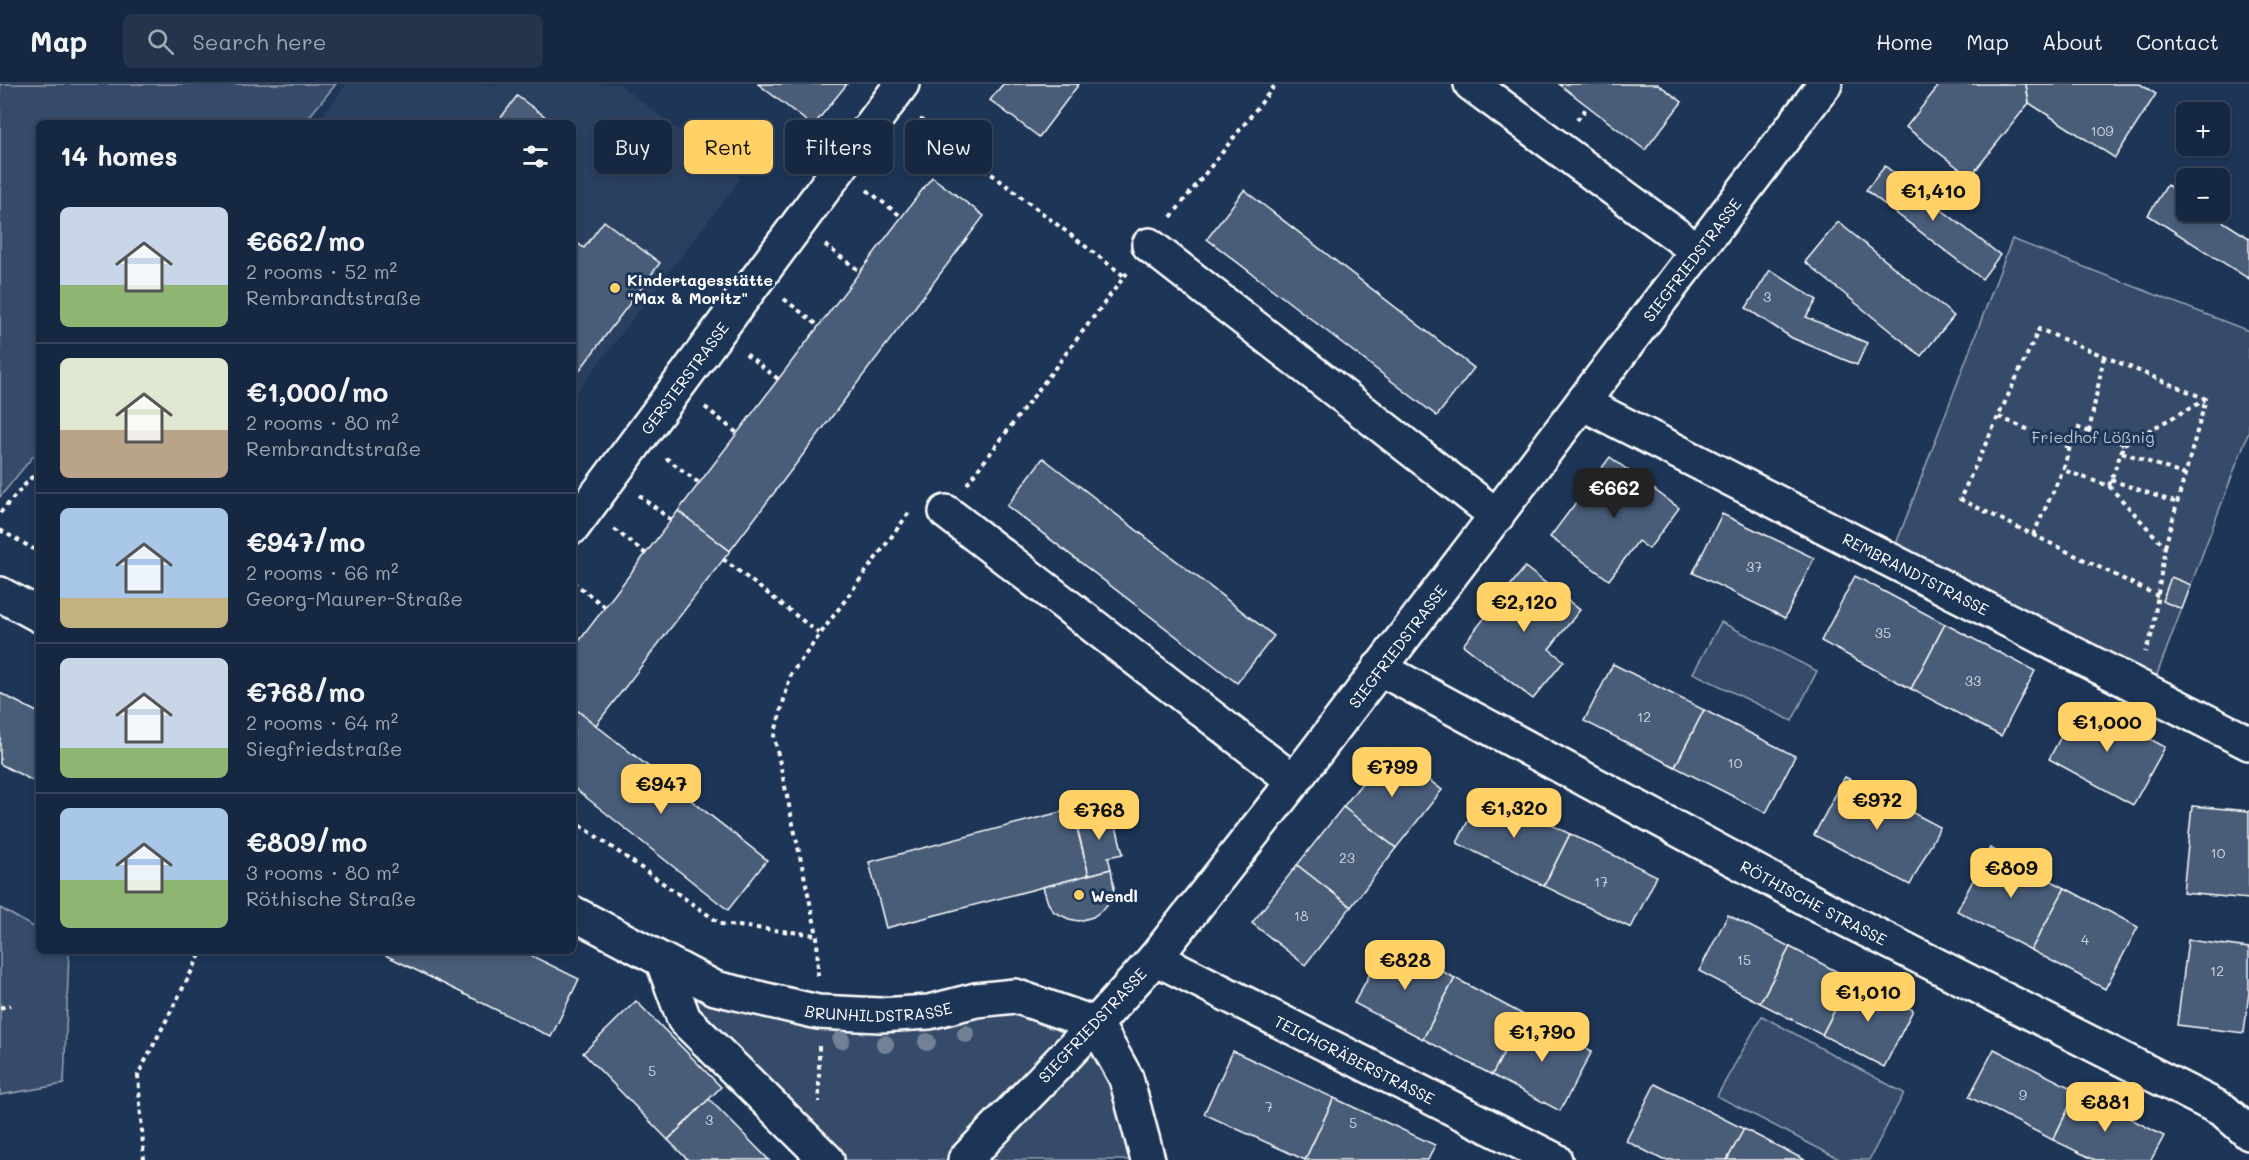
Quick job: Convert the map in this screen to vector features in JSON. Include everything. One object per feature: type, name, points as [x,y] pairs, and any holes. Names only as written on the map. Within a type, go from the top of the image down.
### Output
[{"type":"street","points":[[1471,84],[1698,251]]},
{"type":"street","name":"SIEGFRIEDSTRASSE","points":[[965,1160],[1096,1024],[1155,958],[1294,781],[1825,84]]},
{"type":"street","name":"GERSTERSTRASSE","points":[[875,120],[897,91]]},
{"type":"street","name":"GERSTERSTRASSE","points":[[576,523],[835,174]]},
{"type":"street","points":[[1149,245],[1497,516]]},
{"type":"street","name":"REMBRANDTSTRASSE","points":[[1582,403],[2249,743]]},
{"type":"street","points":[[946,512],[1294,781]]},
{"type":"street","points":[[0,594],[36,613]]},
{"type":"street","name":"RÖTHISCHE STRASSE","points":[[1379,668],[1835,914],[2223,1110],[2249,1133]]},
{"type":"street","name":"BRUNHILDSTRASSE","points":[[576,915],[715,988],[818,1012],[880,1015],[929,1012],[976,1000],[1015,996],[1096,1024]]},
{"type":"street","name":"TEICHGRÄBERSTRASSE","points":[[1155,958],[1555,1160]]},
{"type":"street","points":[[663,962],[684,1018],[823,1156]]},
{"type":"street","points":[[1096,1024],[1126,1078],[1148,1160]]},
{"type":"path","points":[[823,1156],[817,935],[774,736],[791,674],[912,509],[946,512],[1124,276],[1276,84]]},
{"type":"path","points":[[897,91],[1124,276]]},
{"type":"path","points":[[846,174],[902,217]]},
{"type":"path","points":[[798,224],[861,272]]},
{"type":"path","points":[[758,279],[819,326]]},
{"type":"path","points":[[2158,596],[1960,499],[2039,328],[2206,399]]},
{"type":"path","points":[[2089,432],[2104,356]]},
{"type":"path","points":[[2109,486],[2124,444],[2206,399]]},
{"type":"path","points":[[2152,634],[2165,547],[2206,399]]},
{"type":"path","points":[[1999,417],[2068,447]]},
{"type":"path","points":[[2033,535],[2062,470],[2076,427],[2124,444]]},
{"type":"path","points":[[2122,452],[2185,475]]},
{"type":"path","points":[[2062,470],[2109,486],[2165,547]]},
{"type":"path","points":[[0,513],[36,472]]},
{"type":"path","points":[[2111,480],[2177,502]]},
{"type":"path","points":[[0,530],[36,550]]},
{"type":"path","points":[[723,559],[820,634]]},
{"type":"path","points":[[576,584],[605,607]]},
{"type":"path","points":[[576,821],[721,924],[817,935]]},
{"type":"path","points":[[144,1160],[138,1075],[200,954]]},
{"type":"path","points":[[0,1008],[10,1005]]},
{"type":"shaded area","name":"Kindertagesstätte \"Max & Moritz\"","points":[[347,84],[619,84],[666,120],[594,120],[594,174],[672,174],[672,125],[684,134],[684,174],[736,174],[741,178],[576,393],[576,120],[319,120]]},
{"type":"green space","points":[[0,84],[336,84],[306,120],[36,120],[36,453],[0,497]]},
{"type":"green space","name":"Friedhof Lößnig","points":[[2012,239],[2249,331],[2249,431],[2150,693],[1890,560]]},
{"type":"green space","points":[[1721,622],[1817,671],[1792,721],[1693,673]]},
{"type":"green space","points":[[0,908],[36,928],[36,954],[69,954],[64,1084],[0,1095]]},
{"type":"green space","points":[[663,962],[818,1012],[976,1000],[1096,1024],[1148,1160],[827,1160],[684,1019]]},
{"type":"green space","points":[[1762,1016],[1904,1093],[1869,1160],[1841,1160],[1717,1096]]},
{"type":"building","points":[[758,84],[847,84],[818,120],[805,120]]},
{"type":"building","points":[[1003,84],[1079,84],[1039,137],[990,100]]},
{"type":"building","points":[[1559,84],[1658,84],[1682,102],[1645,150]]},
{"type":"building","points":[[1940,84],[2026,84],[2029,103],[1970,177],[1906,127]]},
{"type":"building","points":[[2026,84],[2140,84],[2156,94],[2115,158],[2029,103]]},
{"type":"building","points":[[517,96],[550,120],[499,120]]},
{"type":"building","points":[[1885,166],[2000,255],[1982,279],[1866,190]]},
{"type":"building","points":[[932,177],[984,216],[730,551],[678,511]]},
{"type":"building","points":[[2167,185],[2176,191],[2176,222],[2224,222],[2249,238],[2249,279],[2148,215]]},
{"type":"building","points":[[1244,190],[1474,368],[1437,416],[1207,239]]},
{"type":"building","points":[[604,221],[660,263],[576,375],[576,242],[584,248]]},
{"type":"building","points":[[1838,222],[1954,316],[1921,356],[1805,262]]},
{"type":"building","points":[[1770,270],[1817,300],[1806,317],[1867,343],[1857,365],[1792,338],[1746,308]]},
{"type":"building","points":[[1610,457],[1679,508],[1649,549],[1638,541],[1609,580],[1550,537]]},
{"type":"building","points":[[1043,458],[1274,636],[1237,683],[1007,506]]},
{"type":"building","points":[[678,511],[730,551],[596,725],[576,709],[576,645]]},
{"type":"building","points":[[1722,514],[1814,558],[1785,618],[1693,573]]},
{"type":"building","points":[[1525,567],[1580,610],[1549,649],[1564,661],[1533,699],[1463,645]]},
{"type":"building","points":[[1855,576],[1945,624],[1911,689],[1821,641]]},
{"type":"building","points":[[2171,577],[2191,585],[2182,609],[2162,601]]},
{"type":"building","points":[[1945,624],[2035,671],[2001,736],[1911,689]]},
{"type":"building","points":[[1613,664],[1704,710],[1675,767],[1584,721]]},
{"type":"building","points":[[0,693],[36,711],[36,782],[0,764]]},
{"type":"building","points":[[2080,701],[2165,747],[2133,805],[2049,759]]},
{"type":"building","points":[[576,710],[767,860],[728,910],[576,789]]},
{"type":"building","points":[[1704,710],[1795,756],[1766,813],[1675,767]]},
{"type":"building","points":[[1389,749],[1442,790],[1396,848],[1343,807]]},
{"type":"building","points":[[1845,777],[1940,827],[1910,885],[1814,835]]},
{"type":"building","points":[[1483,791],[1570,834],[1544,886],[1457,843]]},
{"type":"building","points":[[2192,806],[2249,811],[2249,899],[2183,893]]},
{"type":"building","points":[[1343,807],[1396,848],[1351,907],[1297,865]]},
{"type":"building","points":[[1072,809],[1089,875],[886,928],[869,862]]},
{"type":"building","points":[[1112,810],[1123,854],[1108,857],[1111,869],[1089,875],[1075,819]]},
{"type":"building","points":[[1570,834],[1657,876],[1631,928],[1544,886]]},
{"type":"building","points":[[1990,848],[2065,888],[2031,950],[1957,911]]},
{"type":"building","points":[[1297,865],[1351,907],[1305,965],[1252,923]]},
{"type":"building","name":"Wendl","points":[[1111,869],[1114,888],[1112,898],[1106,907],[1093,917],[1079,921],[1069,919],[1054,912],[1048,903],[1043,887]]},
{"type":"building","points":[[2065,888],[2138,927],[2105,989],[2031,950]]},
{"type":"building","points":[[1728,915],[1790,947],[1760,1003],[1699,971]]},
{"type":"building","points":[[2188,940],[2249,948],[2249,992],[2244,1033],[2177,1025]]},
{"type":"building","points":[[1387,943],[1455,978],[1423,1039],[1354,1003]]},
{"type":"building","points":[[1790,947],[1851,979],[1822,1035],[1760,1003]]},
{"type":"building","points":[[383,954],[528,954],[579,979],[551,1037]]},
{"type":"building","points":[[1455,978],[1524,1015],[1492,1075],[1423,1039]]},
{"type":"building","points":[[1851,979],[1913,1010],[1884,1067],[1822,1035]]},
{"type":"building","points":[[636,1001],[721,1087],[668,1140],[583,1053]]},
{"type":"building","points":[[1524,1015],[1592,1051],[1560,1111],[1492,1075]]},
{"type":"building","points":[[1994,1049],[2077,1091],[2053,1140],[1969,1097]]},
{"type":"building","points":[[1233,1051],[1334,1098],[1305,1160],[1204,1114]]},
{"type":"building","points":[[1655,1084],[1744,1129],[1727,1160],[1663,1160],[1626,1141]]},
{"type":"building","points":[[2077,1091],[2164,1136],[2151,1160],[2095,1160],[2053,1140]]},
{"type":"building","points":[[1334,1098],[1435,1145],[1428,1160],[1305,1160]]},
{"type":"building","points":[[709,1099],[769,1160],[688,1160],[668,1140]]},
{"type":"building","points":[[1744,1129],[1805,1160],[1727,1160]]},
{"type":"place","name":"Kindertagesstätte \"Max & Moritz\"","points":[[615,288]]},
{"type":"place","name":"Wendl","points":[[1079,895]]}]
